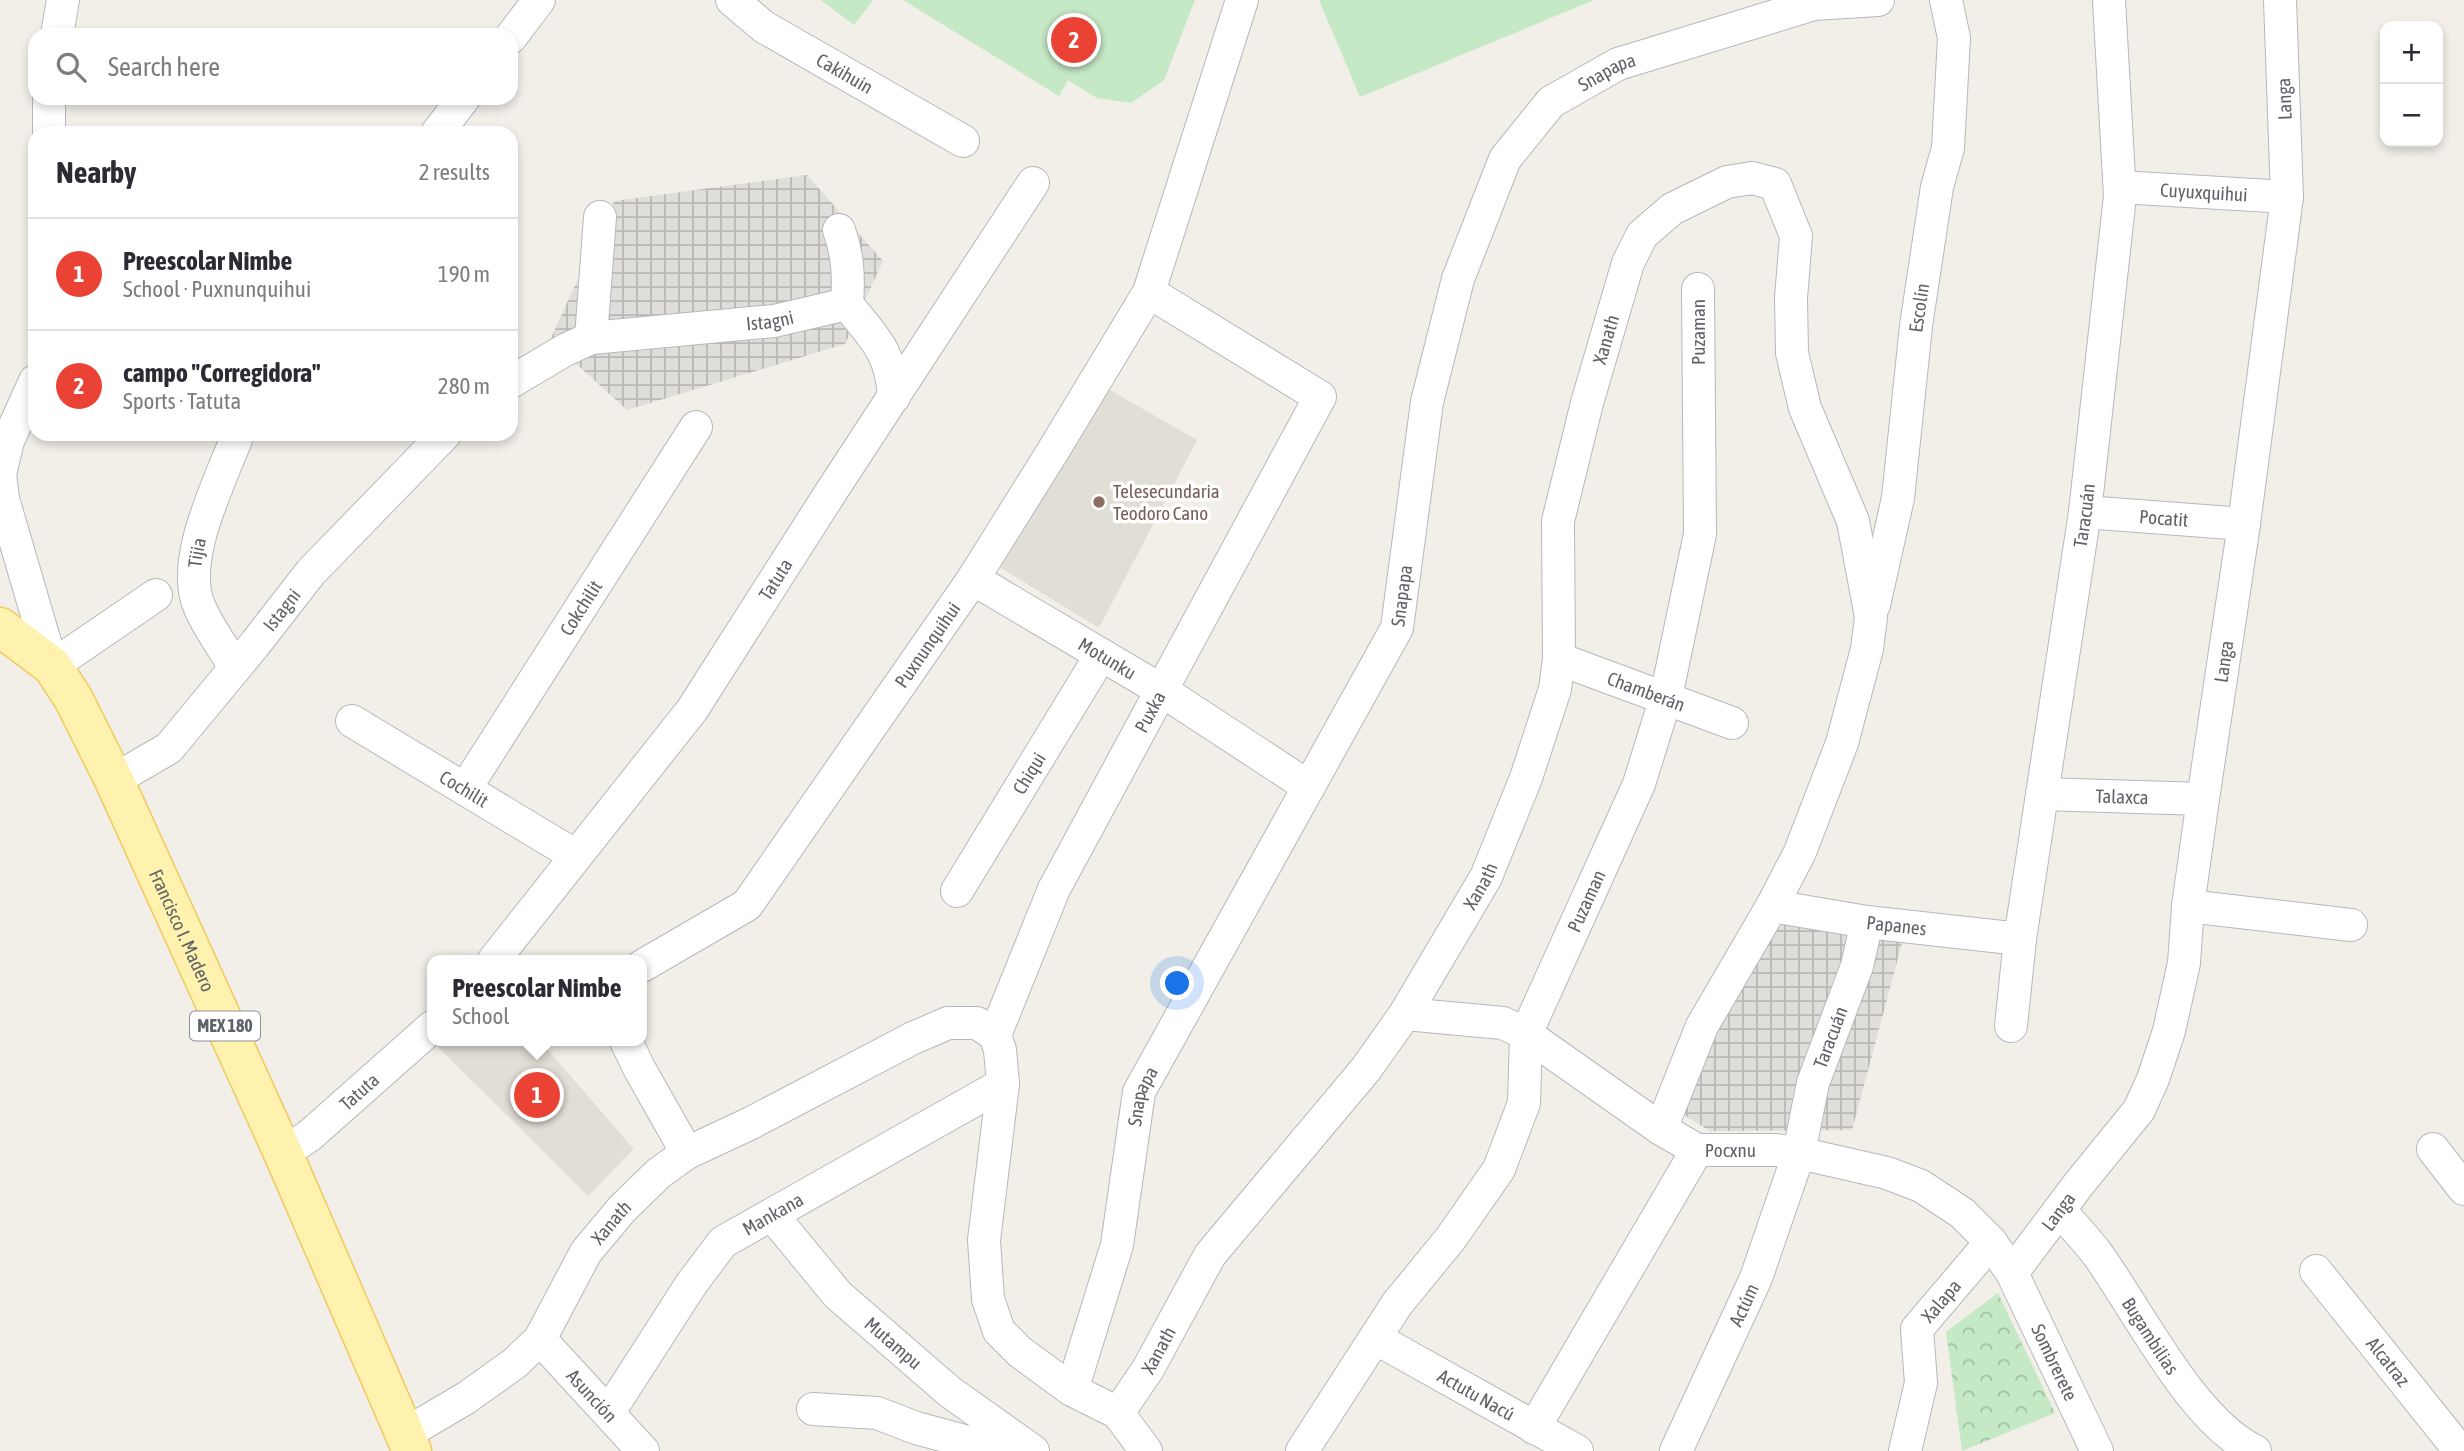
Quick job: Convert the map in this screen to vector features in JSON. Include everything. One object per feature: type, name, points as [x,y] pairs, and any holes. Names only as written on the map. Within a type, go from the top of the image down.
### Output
[{"type":"main road","name":"Francisco I. Madero","points":[[0,627],[52,666],[73,698],[114,780],[283,1153],[409,1442]]},
{"type":"street","points":[[58,28],[63,0]]},
{"type":"street","points":[[518,28],[539,0]]},
{"type":"street","name":"Cakihuin","points":[[732,0],[764,27],[963,141]]},
{"type":"street","name":"Puxnunquihui","points":[[647,963],[747,905],[973,579],[1153,282],[1242,0]]},
{"type":"street","name":"Snapapa","points":[[1072,1390],[1116,1245],[1139,1092],[1397,628],[1427,402],[1458,279],[1505,159],[1552,102],[1618,64],[1814,4],[1878,0]]},
{"type":"street","name":"Escolín","points":[[1871,617],[1898,498],[1916,327],[1937,187],[1948,148],[1954,38],[1946,0]]},
{"type":"street","name":"Taracuán","points":[[2011,1026],[2020,939],[2085,512],[2120,187],[2109,0]]},
{"type":"street","name":"Langa","points":[[2012,1273],[2139,1110],[2169,1031],[2184,963],[2188,906],[2244,524],[2287,197],[2280,0]]},
{"type":"street","points":[[49,105],[49,126]]},
{"type":"street","points":[[442,126],[459,105]]},
{"type":"street","name":"Xanath","points":[[1118,1413],[1147,1369],[1210,1255],[1366,1069],[1405,1014],[1486,877],[1526,778],[1555,689],[1559,659],[1558,521],[1587,402],[1628,262],[1642,235],[1672,209],[1727,182],[1752,178],[1775,184],[1796,236],[1791,298],[1792,353],[1805,408],[1853,521],[1871,617],[1867,649],[1842,743],[1800,852],[1772,906],[1702,1026],[1661,1129]]},
{"type":"street","name":"Tatuta","points":[[498,955],[692,710],[1034,183]]},
{"type":"street","name":"Cuyuxquihui","points":[[2120,187],[2287,197]]},
{"type":"street","points":[[591,338],[600,217]]},
{"type":"street","points":[[839,230],[849,275],[847,304],[884,350],[893,374],[894,397]]},
{"type":"street","name":"Puxka","points":[[995,1035],[1054,889],[1320,397],[1153,282]]},
{"type":"street","name":"Puzaman","points":[[1302,1451],[1397,1304],[1451,1238],[1499,1168],[1524,1103],[1526,1034],[1639,784],[1666,697],[1700,534],[1699,289]]},
{"type":"street","name":"Istagni","points":[[518,378],[591,338],[774,321],[847,304]]},
{"type":"street","points":[[28,398],[8,442],[0,474],[3,499],[52,666],[156,595]]},
{"type":"street","name":"Cokchilit","points":[[465,789],[696,427]]},
{"type":"street","name":"Tijia","points":[[235,441],[202,528],[192,576],[199,607],[235,668]]},
{"type":"street","name":"Istagni","points":[[114,780],[169,748],[311,572],[438,441]]},
{"type":"street","name":"Pocatit","points":[[2085,512],[2244,524]]},
{"type":"street","name":"Motunku","points":[[973,579],[1161,690],[1309,787]]},
{"type":"street","name":"Chiqui","points":[[957,891],[1101,655]]},
{"type":"street","name":"Chamberán","points":[[1559,659],[1732,723]]},
{"type":"street","name":"Cochilit","points":[[352,721],[576,856]]},
{"type":"street","name":"Talaxca","points":[[2042,794],[2203,799]]},
{"type":"street","name":"Papanes","points":[[1772,906],[1867,922],[2020,939]]},
{"type":"street","points":[[2188,906],[2351,925]]},
{"type":"street","name":"Taracuán","points":[[1799,1153],[1813,1083],[1857,966],[1867,922]]},
{"type":"street","name":"Pocxnu","points":[[1405,1014],[1503,1023],[1526,1034],[1661,1129],[1697,1150],[1735,1149],[1799,1153],[1887,1172],[1921,1186],[1962,1213],[1991,1241],[2012,1273]]},
{"type":"street","name":"Xanath","points":[[409,1442],[515,1363],[540,1339],[586,1252],[622,1209],[659,1173],[687,1153],[751,1123],[913,1038],[948,1023],[977,1023],[995,1035]]},
{"type":"street","name":"Tatuta","points":[[283,1153],[309,1136],[427,1031]]},
{"type":"street","points":[[995,1035],[1000,1050],[1003,1084],[984,1241],[988,1300],[999,1331],[1020,1352],[1072,1390],[1118,1413],[1146,1451]]},
{"type":"street","points":[[628,1046],[687,1153]]},
{"type":"street","name":"Mankana","points":[[608,1412],[692,1283],[723,1242],[1003,1084]]},
{"type":"street","points":[[2432,1149],[2464,1189]]},
{"type":"street","points":[[1534,1428],[1697,1150]]},
{"type":"street","name":"Actúm","points":[[1676,1451],[1756,1278],[1799,1153]]},
{"type":"street","name":"Bugambilias","points":[[2059,1210],[2096,1252],[2204,1411],[2239,1444],[2255,1451]]},
{"type":"street","name":"Mutampu","points":[[772,1215],[838,1295],[950,1392],[1033,1451]]},
{"type":"street","name":"Xalapa","points":[[1905,1451],[1921,1384],[1917,1329],[1991,1241]]},
{"type":"street","name":"Alcatraz","points":[[2316,1271],[2460,1451]]},
{"type":"street","name":"Sombrerete","points":[[2012,1273],[2098,1451]]},
{"type":"street","name":"Actutu Nacú","points":[[1375,1338],[1577,1451]]},
{"type":"street","name":"Asunción","points":[[540,1339],[643,1451]]},
{"type":"street","points":[[813,1409],[877,1413],[916,1428],[1001,1451]]},
{"type":"shaded area","points":[[807,175],[883,261],[845,344],[627,410],[550,340],[614,201]]},
{"type":"shaded area","name":"Telesecundaria Teodoro Cano","points":[[1103,386],[1197,440],[1099,628],[996,565]]},
{"type":"shaded area","points":[[1779,912],[1905,932],[1852,1130],[1710,1131],[1684,1115],[1689,1064]]},
{"type":"shaded area","points":[[437,1046],[544,1046],[634,1149],[588,1196]]},
{"type":"green space","points":[[821,0],[873,0],[854,25]]},
{"type":"green space","points":[[903,0],[1195,0],[1164,80],[1131,103],[1097,98],[1068,80],[1059,96]]},
{"type":"green space","points":[[1319,0],[1594,0],[1360,97]]},
{"type":"green space","points":[[1998,1293],[2055,1413],[1962,1451],[1946,1332]]},
{"type":"place","name":"campo \"Corregidora\"","points":[[1074,40]]},
{"type":"place","name":"Telesecundaria Teodoro Cano","points":[[1099,502]]},
{"type":"place","name":"Preescolar Nimbe","points":[[537,1095]]}]
